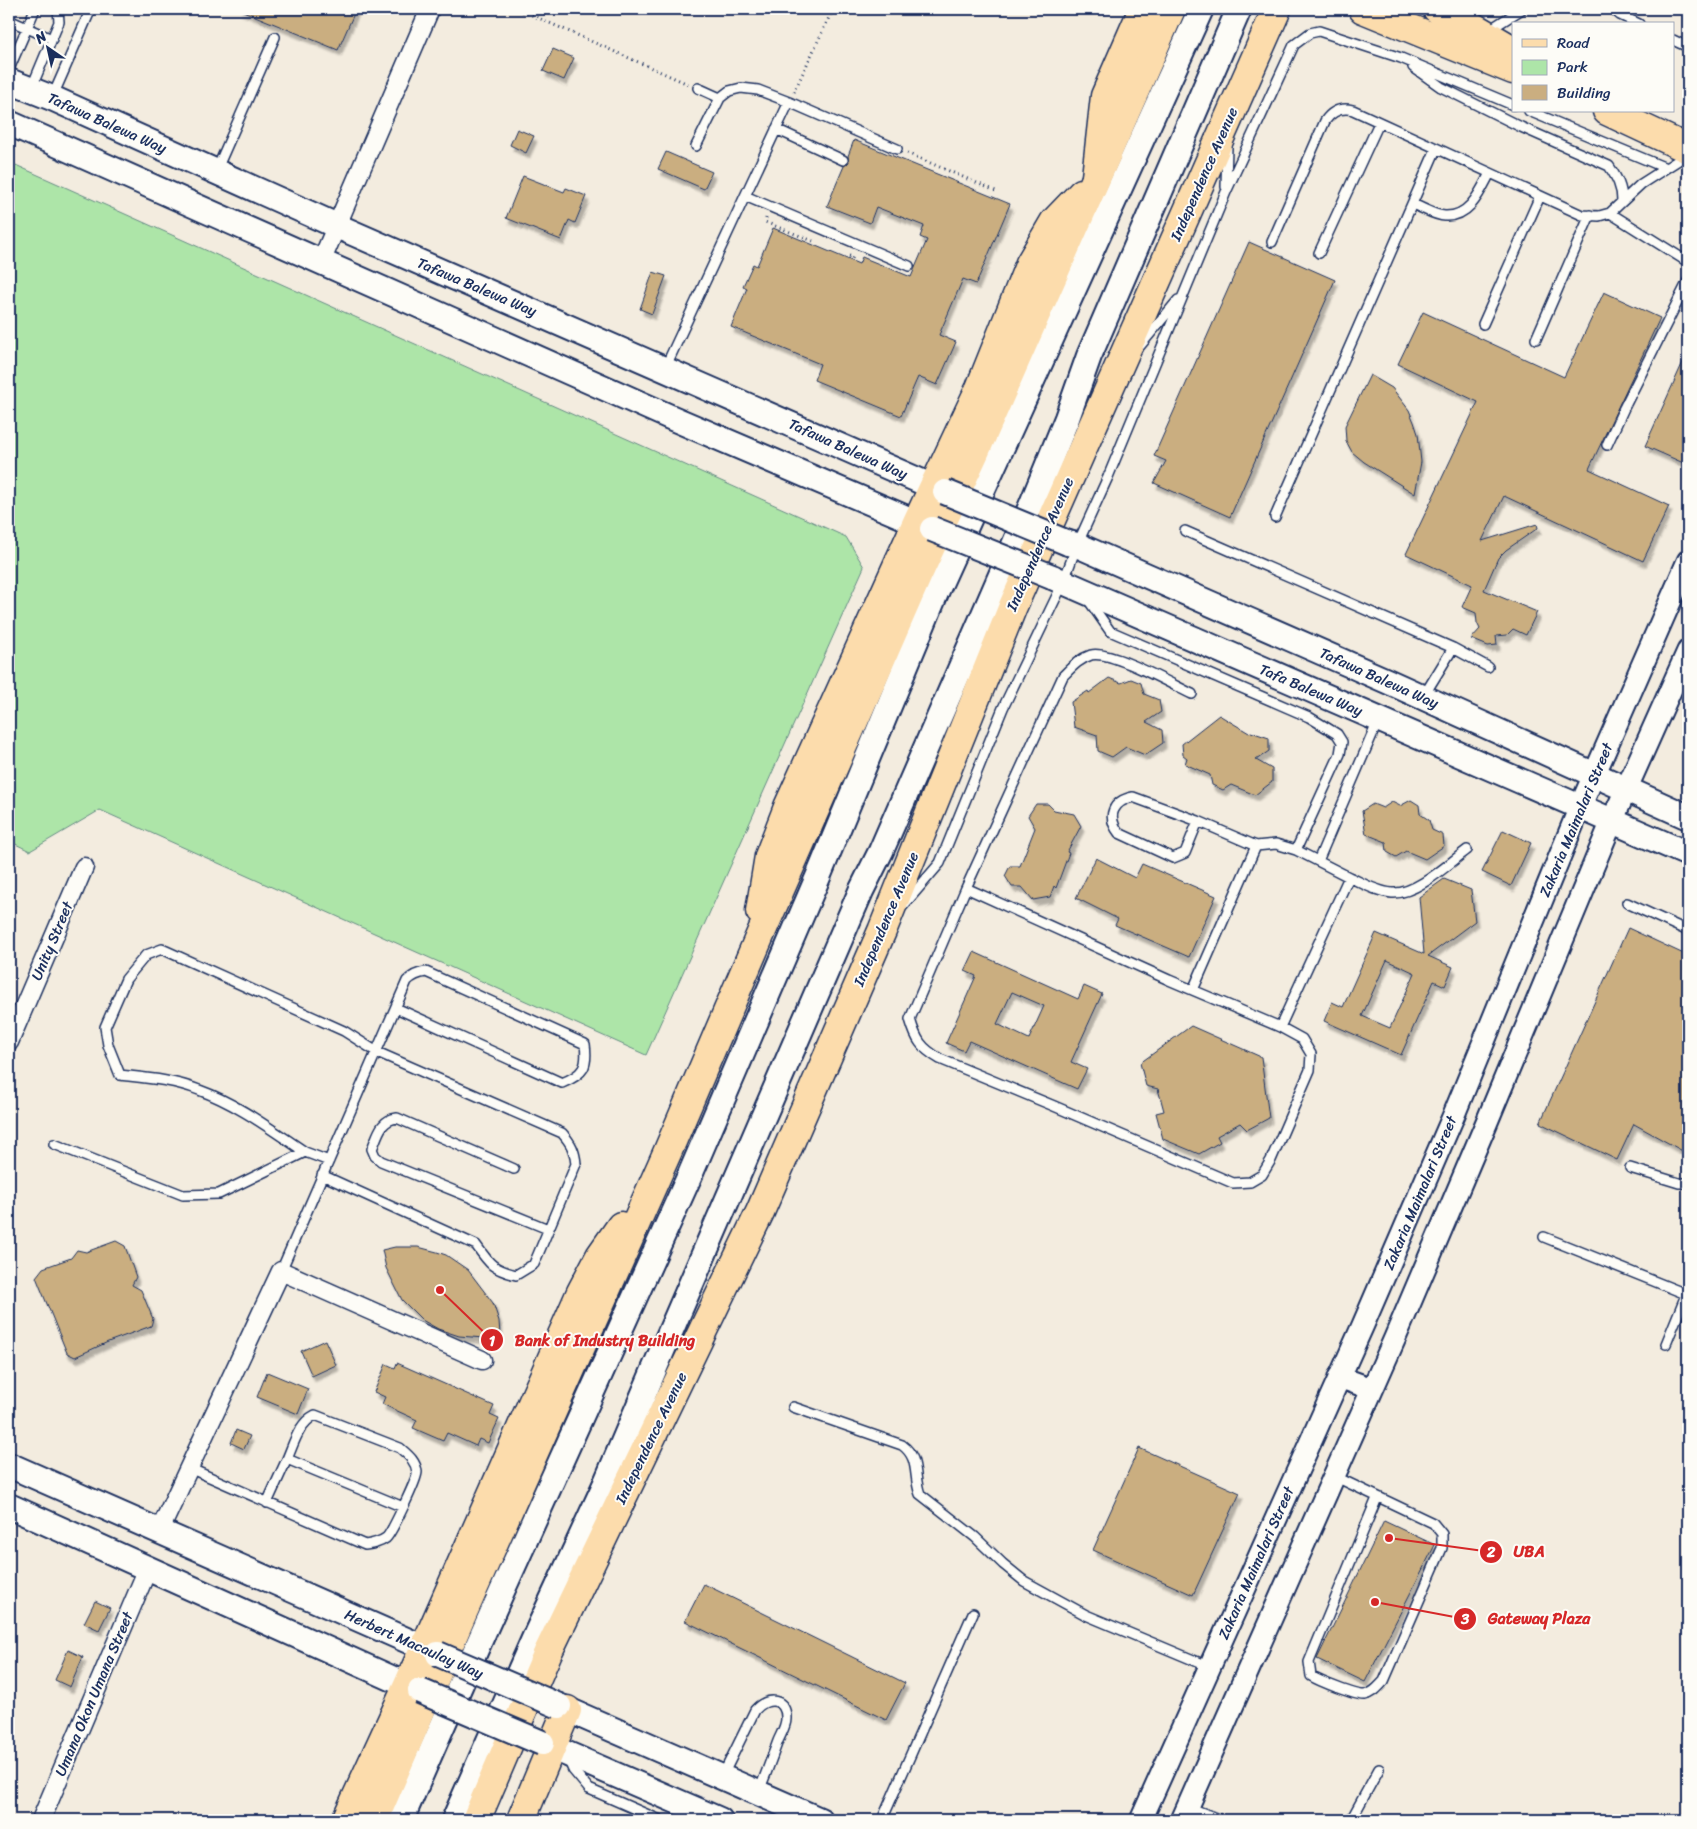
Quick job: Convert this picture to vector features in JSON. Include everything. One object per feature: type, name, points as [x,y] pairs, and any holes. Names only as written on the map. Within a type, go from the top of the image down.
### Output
[{"type":"main road","points":[[779,862],[788,807],[925,526],[1030,263],[1054,222],[1096,177],[1106,96],[1143,9]]},
{"type":"main road","points":[[374,1820],[461,1617],[667,1153],[758,940],[760,900],[917,577],[975,452],[1171,9]]},
{"type":"main road","points":[[401,1820],[497,1602],[690,1175],[818,877],[938,588],[1201,9]]},
{"type":"main road","name":"Independence Avenue","points":[[454,1820],[537,1632],[605,1485],[861,891],[881,851],[1031,506],[1067,418],[1089,356],[1239,9]]},
{"type":"main road","name":"Independence Avenue","points":[[476,1820],[548,1652],[760,1212],[882,931],[1013,606],[1277,9]]},
{"type":"main road","points":[[1363,9],[1512,70]]},
{"type":"main road","points":[[1437,9],[1512,49]]},
{"type":"main road","name":"Tafawa Balewa Way","points":[[9,80],[336,226],[939,490]]},
{"type":"main road","points":[[1609,112],[1688,149]]},
{"type":"main road","name":"Tafa Balewa Way","points":[[9,123],[661,413],[1066,584],[1688,854]]},
{"type":"main road","points":[[939,490],[1073,544]]},
{"type":"main road","name":"Tafawa Balewa Way","points":[[1073,544],[1423,697],[1688,816]]},
{"type":"main road","points":[[346,1820],[431,1651],[581,1292],[600,1256],[656,1178]]},
{"type":"main road","name":"Herbert Macaulay Way","points":[[9,1465],[820,1820]]},
{"type":"main road","points":[[9,1506],[414,1688],[720,1820]]},
{"type":"main road","points":[[521,1820],[553,1748],[563,1708]]},
{"type":"street","points":[[321,262],[430,9]]},
{"type":"street","name":"Zakaria Maimalari Street","points":[[1141,1820],[1339,1377],[1453,1116],[1580,807],[1688,561]]},
{"type":"street","points":[[1185,1814],[1395,1338],[1612,820],[1688,651]]},
{"type":"street","name":"Unity Street","points":[[9,1042],[84,867]]},
{"type":"street","points":[[159,1532],[281,1271],[482,1360]]},
{"type":"street","points":[[1339,1377],[1372,1389]]},
{"type":"street","name":"Umana Okon Umana Street","points":[[41,1820],[148,1568]]},
{"type":"lane","points":[[9,69],[35,9]]},
{"type":"lane","points":[[42,94],[52,39],[59,22],[58,9]]},
{"type":"lane","points":[[42,94],[91,9]]},
{"type":"lane","points":[[1484,33],[1522,9]]},
{"type":"lane","points":[[1613,9],[1620,15],[1635,22]]},
{"type":"lane","points":[[9,20],[52,39]]},
{"type":"lane","points":[[882,931],[940,863],[1003,708],[1066,584],[1073,544],[1108,477],[1226,192],[1294,45],[1300,38],[1310,32],[1319,31],[1401,58],[1512,105]]},
{"type":"lane","points":[[216,171],[276,36]]},
{"type":"lane","points":[[1674,40],[1688,47]]},
{"type":"lane","points":[[1401,58],[1440,87],[1521,127],[1609,166],[1618,178],[1622,190],[1622,201]]},
{"type":"lane","points":[[698,88],[720,98]]},
{"type":"lane","points":[[696,146],[720,98],[729,92],[741,88],[758,90],[789,102],[897,149]]},
{"type":"lane","points":[[665,369],[789,102]]},
{"type":"lane","points":[[1272,242],[1329,115],[1340,109],[1348,108],[1582,215],[1599,216],[1610,213],[1641,184],[1688,154]]},
{"type":"lane","points":[[1531,112],[1666,168]]},
{"type":"lane","points":[[1226,192],[1228,120]]},
{"type":"lane","points":[[1319,253],[1379,123]]},
{"type":"lane","points":[[776,129],[843,160]]},
{"type":"lane","points":[[1275,517],[1436,149]]},
{"type":"lane","points":[[1412,204],[1444,216],[1462,213],[1475,202],[1490,173]]},
{"type":"lane","points":[[745,196],[909,266]]},
{"type":"lane","points":[[1483,324],[1540,196]]},
{"type":"lane","points":[[1610,213],[1688,262]]},
{"type":"lane","points":[[1536,339],[1590,215]]},
{"type":"lane","points":[[1607,445],[1688,281]]},
{"type":"lane","points":[[1115,374],[1185,293]]},
{"type":"lane","points":[[1186,531],[1452,648],[1488,667]]},
{"type":"lane","points":[[1066,584],[1110,631],[1309,717],[1337,734],[1342,742],[1340,754],[1296,850]]},
{"type":"lane","points":[[1423,697],[1452,648]]},
{"type":"lane","points":[[966,888],[1280,1027],[1302,1039],[1310,1054],[1310,1070],[1271,1160],[1262,1175],[1250,1182],[1232,1183],[940,1059],[925,1050],[914,1036],[910,1019],[966,888],[1064,676],[1076,662],[1092,655],[1114,657],[1192,694]]},
{"type":"lane","points":[[1318,861],[1378,719]]},
{"type":"lane","points":[[1198,821],[1185,853],[1173,858],[1119,833],[1114,827],[1112,819],[1113,811],[1117,804],[1133,797],[1198,821],[1256,846],[1276,844],[1296,850],[1382,892],[1393,894],[1414,889],[1467,850]]},
{"type":"lane","points":[[1193,990],[1256,846]]},
{"type":"lane","points":[[1280,1027],[1349,877]]},
{"type":"lane","points":[[1627,903],[1688,931]]},
{"type":"lane","points":[[322,1176],[476,1245],[487,1261],[498,1270],[516,1275],[534,1264],[576,1164],[575,1153],[570,1141],[562,1133],[377,1052],[344,1031],[162,949],[146,955],[126,979],[105,1027],[108,1045],[120,1075],[161,1080],[200,1090],[239,1109],[305,1152],[329,1160]]},
{"type":"lane","points":[[281,1271],[407,981],[418,973],[426,972],[585,1044],[584,1069],[574,1078],[562,1084],[396,1008]]},
{"type":"lane","points":[[514,1169],[397,1118],[389,1119],[381,1126],[372,1149],[375,1156],[381,1161],[548,1229]]},
{"type":"lane","points":[[54,1144],[182,1195],[219,1194],[305,1152]]},
{"type":"lane","points":[[1630,1168],[1679,1183],[1688,1183]]},
{"type":"lane","points":[[1544,1237],[1687,1292],[1666,1344]]},
{"type":"lane","points":[[793,1406],[902,1445],[909,1450],[916,1466],[917,1484],[920,1494],[976,1537],[1003,1564],[1024,1581],[1086,1615],[1210,1668]]},
{"type":"lane","points":[[189,1468],[365,1545],[377,1544],[388,1537],[418,1475],[416,1465],[411,1457],[400,1448],[316,1415],[308,1418],[302,1424],[267,1502]]},
{"type":"lane","points":[[287,1459],[403,1507]]},
{"type":"lane","points":[[1334,1476],[1433,1523],[1442,1534],[1442,1548],[1384,1681],[1374,1692],[1363,1696],[1311,1676],[1309,1662],[1377,1498]]},
{"type":"lane","points":[[882,1820],[973,1613]]},
{"type":"lane","points":[[722,1778],[755,1710],[761,1703],[769,1699],[776,1701],[784,1708],[786,1720],[758,1794]]},
{"type":"lane","points":[[553,1748],[589,1789],[660,1820]]},
{"type":"lane","points":[[1351,1820],[1379,1768]]},
{"type":"lane","points":[[1185,1814],[1221,1820]]},
{"type":"path","points":[[518,9],[698,88]]},
{"type":"path","points":[[789,102],[833,9]]},
{"type":"path","points":[[897,149],[998,192]]},
{"type":"green space","points":[[9,162],[846,537],[864,567],[646,1055],[100,810],[30,851],[9,841]]},
{"type":"building","points":[[238,9],[356,9],[338,50]]},
{"type":"building","points":[[553,49],[574,58],[564,80],[543,71]]},
{"type":"building","points":[[517,129],[534,136],[526,153],[510,145]]},
{"type":"building","points":[[854,140],[1010,204],[976,284],[963,279],[939,335],[956,342],[937,385],[918,377],[901,416],[814,380],[820,364],[731,327],[747,288],[743,286],[753,264],[757,266],[773,228],[859,264],[862,257],[911,277],[927,240],[920,237],[924,226],[876,207],[870,223],[827,206],[844,166],[849,162],[848,156]]},
{"type":"building","points":[[666,152],[712,172],[704,189],[658,169]]},
{"type":"building","points":[[523,176],[564,192],[566,188],[586,196],[575,223],[569,220],[561,240],[506,218]]},
{"type":"building","points":[[1249,242],[1335,280],[1230,517],[1154,483],[1166,461],[1154,456]]},
{"type":"building","points":[[653,272],[666,276],[652,314],[640,309]]},
{"type":"building","points":[[1604,292],[1660,318],[1589,469],[1669,506],[1643,561],[1504,496],[1482,541],[1537,524],[1538,528],[1506,550],[1498,558],[1484,590],[1537,612],[1526,635],[1513,629],[1507,635],[1496,636],[1497,645],[1488,646],[1471,639],[1480,629],[1476,613],[1462,607],[1472,585],[1406,554],[1478,402],[1398,364],[1423,312],[1564,377]]},
{"type":"building","points":[[1688,351],[1688,465],[1645,446]]},
{"type":"building","points":[[1370,375],[1392,388],[1409,410],[1414,422],[1418,434],[1421,462],[1415,494],[1364,462],[1352,452],[1346,441],[1345,426]]},
{"type":"building","points":[[1109,678],[1121,683],[1131,679],[1141,683],[1144,694],[1159,700],[1161,712],[1146,722],[1162,730],[1163,743],[1145,755],[1126,747],[1112,757],[1098,751],[1097,735],[1074,727],[1071,702],[1088,691],[1089,693]]},
{"type":"building","points":[[1219,715],[1249,733],[1269,738],[1269,751],[1256,760],[1272,769],[1272,782],[1255,795],[1231,785],[1223,790],[1212,785],[1210,775],[1185,764],[1187,758],[1183,755],[1182,744]]},
{"type":"building","points":[[1411,800],[1419,805],[1420,814],[1429,820],[1432,830],[1443,835],[1444,846],[1425,859],[1406,851],[1396,857],[1387,852],[1386,842],[1366,834],[1362,811],[1373,804],[1383,808],[1392,802],[1400,806]]},
{"type":"building","points":[[1036,804],[1048,804],[1054,810],[1074,814],[1081,826],[1067,852],[1069,853],[1056,888],[1054,886],[1050,897],[1033,900],[1022,887],[1012,887],[1005,876],[1010,866],[1020,866],[1035,828],[1028,816]]},
{"type":"building","points":[[1503,830],[1531,843],[1511,886],[1482,872]]},
{"type":"building","points":[[1096,858],[1135,878],[1142,864],[1216,896],[1189,957],[1115,925],[1118,919],[1076,898]]},
{"type":"building","points":[[1444,879],[1471,890],[1475,921],[1428,956],[1453,967],[1445,986],[1434,981],[1401,1055],[1324,1021],[1332,1002],[1343,1007],[1376,933],[1424,954],[1419,897]],"holes":[[[1387,960],[1415,973],[1390,1028],[1362,1016]]]},
{"type":"building","points":[[1628,928],[1688,956],[1688,1154],[1634,1124],[1617,1160],[1540,1123]]},
{"type":"building","points":[[974,952],[1078,999],[1084,986],[1102,994],[1071,1062],[1087,1069],[1077,1089],[969,1041],[964,1051],[946,1043],[976,976],[965,971]],"holes":[[[1012,992],[1044,1006],[1029,1039],[997,1024]]]},
{"type":"building","points":[[1191,1026],[1261,1057],[1269,1118],[1247,1130],[1240,1123],[1217,1136],[1220,1142],[1199,1154],[1163,1139],[1156,1113],[1164,1111],[1158,1089],[1146,1086],[1140,1063]]},
{"type":"building","points":[[116,1241],[125,1246],[136,1277],[132,1285],[141,1290],[153,1319],[151,1326],[75,1357],[67,1353],[36,1277],[43,1268],[71,1258],[77,1250],[86,1252]]},
{"type":"building","points":[[395,1247],[418,1247],[437,1252],[446,1255],[468,1270],[493,1303],[499,1321],[500,1335],[484,1338],[459,1336],[438,1329],[422,1320],[402,1300],[386,1268],[382,1250]]},
{"type":"building","points":[[325,1340],[336,1365],[312,1376],[301,1351]]},
{"type":"building","points":[[397,1363],[494,1406],[490,1415],[499,1419],[488,1443],[479,1439],[476,1446],[447,1433],[443,1441],[413,1428],[417,1420],[382,1404],[385,1397],[374,1392],[386,1364],[395,1368]]},
{"type":"building","points":[[267,1372],[308,1389],[298,1414],[257,1397]]},
{"type":"building","points":[[236,1430],[250,1436],[244,1449],[231,1443]]},
{"type":"building","points":[[1139,1448],[1240,1493],[1193,1595],[1093,1550]]},
{"type":"building","points":[[1384,1521],[1435,1545],[1365,1682],[1317,1659]]},
{"type":"building","points":[[704,1584],[905,1683],[886,1720],[685,1621]]},
{"type":"building","points":[[95,1601],[110,1608],[99,1630],[84,1623]]},
{"type":"building","points":[[68,1650],[83,1657],[70,1687],[55,1680]]},
{"type":"place","name":"Bank of Industry Building","points":[[440,1290]]},
{"type":"place","name":"UBA","points":[[1389,1538]]},
{"type":"place","name":"Gateway Plaza","points":[[1375,1602]]}]
